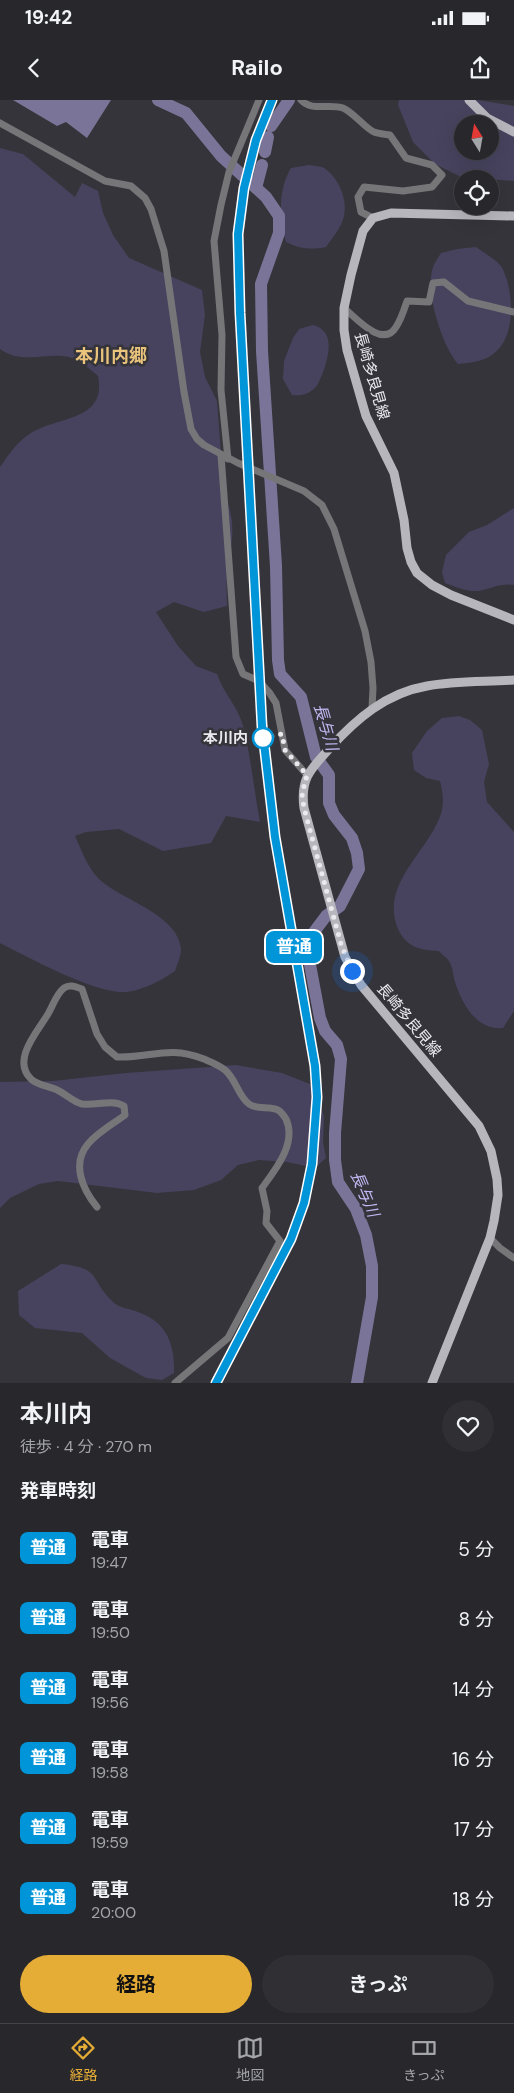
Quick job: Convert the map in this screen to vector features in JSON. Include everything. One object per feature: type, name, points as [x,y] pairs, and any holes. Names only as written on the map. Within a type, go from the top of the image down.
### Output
[{"type":"main road","points":[[469,100],[487,118],[514,132]]},
{"type":"main road","points":[[373,218],[391,213],[514,216]]},
{"type":"main road","name":"長崎多良見線","points":[[373,218],[363,231],[351,275],[344,308],[344,330],[347,350],[366,416],[394,473],[411,562],[417,573],[432,585],[514,620]]},
{"type":"main road","name":"長崎多良見線","points":[[432,1383],[490,1238],[498,1195],[497,1179],[491,1151],[470,1115],[361,985],[345,957],[304,808],[302,794],[307,775],[325,753],[355,722],[372,708],[390,698],[426,686],[514,680]]},
{"type":"street","points":[[259,100],[229,172],[214,241],[222,335],[221,399],[236,657],[243,674],[259,681],[276,702],[285,750],[307,775]]},
{"type":"street","points":[[301,100],[318,107],[342,107],[362,121],[373,132],[390,135],[406,158],[432,165],[442,175],[432,187],[403,191],[364,187],[358,197],[361,212],[373,218]]},
{"type":"street","points":[[0,123],[105,181],[131,186],[145,198],[152,209],[164,251],[191,428],[197,439],[204,446],[238,464],[304,491],[317,499],[327,513],[348,570],[362,616],[371,662],[372,708]]},
{"type":"street","points":[[344,308],[373,332],[382,335],[391,334],[408,301],[429,302],[433,283],[440,281],[444,282],[468,301],[514,312]]},
{"type":"street","points":[[97,1207],[84,1188],[80,1171],[81,1157],[86,1145],[93,1138],[125,1115],[124,1106],[118,1103],[83,1104],[75,1102],[58,1090],[31,1080],[26,1072],[23,1061],[29,1043],[57,996],[64,988],[73,985],[82,989],[97,1034],[104,1048],[118,1057],[182,1052],[203,1059],[225,1070],[249,1105],[258,1108],[275,1109],[283,1113],[289,1127],[288,1144],[274,1171],[262,1188],[267,1211],[266,1223],[280,1241],[228,1338],[175,1383]]},
{"type":"street","points":[[490,1238],[514,1258]]},
{"type":"shaded area","points":[[13,100],[111,100],[87,138],[66,122],[57,126]]},
{"type":"shaded area","points":[[399,100],[478,100],[514,106],[514,181],[499,180],[499,170],[454,170],[454,174],[435,164],[413,142],[398,105]]},
{"type":"shaded area","points":[[0,148],[23,154],[75,197],[82,183],[98,191],[103,213],[113,235],[129,258],[202,290],[205,315],[200,352],[205,377],[217,401],[224,494],[231,515],[232,525],[232,543],[227,578],[227,606],[204,612],[174,602],[156,612],[178,646],[196,666],[217,674],[238,712],[246,738],[260,822],[226,816],[211,843],[163,851],[119,829],[86,832],[75,836],[88,864],[99,879],[109,887],[160,917],[178,937],[181,952],[175,971],[152,984],[126,992],[98,988],[81,982],[0,943],[0,467],[14,448],[31,433],[78,415],[88,409],[95,402],[99,391],[98,376],[73,358],[61,356],[17,356],[8,354],[0,349]]},
{"type":"shaded area","points":[[309,165],[322,167],[334,177],[341,189],[345,203],[343,220],[326,247],[310,249],[286,242],[281,213],[284,185],[291,168]]},
{"type":"shaded area","points":[[476,247],[495,260],[503,269],[511,301],[510,323],[508,333],[503,342],[489,357],[470,363],[458,364],[446,345],[433,306],[431,293],[432,271],[441,253]]},
{"type":"shaded area","points":[[313,325],[321,328],[328,339],[328,354],[322,375],[315,388],[309,392],[292,395],[283,379],[284,361],[293,338],[299,329]]},
{"type":"shaded area","points":[[514,508],[514,585],[502,585],[474,591],[464,590],[445,583],[442,572],[446,555],[469,532],[487,525]]},
{"type":"shaded area","points":[[459,716],[470,720],[482,730],[489,764],[484,782],[487,802],[514,832],[514,1011],[503,1028],[494,1028],[478,1021],[462,999],[448,960],[439,951],[420,949],[410,944],[398,929],[394,913],[399,885],[432,832],[439,819],[443,805],[440,781],[426,778],[414,770],[412,753],[427,731],[442,718]]},
{"type":"shaded area","points":[[236,1065],[282,1073],[315,1086],[324,1117],[323,1142],[326,1158],[315,1168],[287,1162],[259,1160],[238,1165],[221,1180],[194,1190],[157,1193],[58,1181],[39,1184],[10,1198],[0,1208],[0,1082],[53,1081],[126,1073]]},
{"type":"shaded area","points":[[61,1264],[83,1268],[93,1276],[116,1304],[148,1316],[156,1322],[162,1328],[171,1344],[174,1373],[162,1380],[146,1378],[110,1358],[82,1333],[35,1328],[19,1315],[18,1291]]},
{"type":"waterway","name":"長与川","points":[[158,100],[186,113],[221,156],[266,197],[279,216],[279,233],[261,284],[262,351],[276,566],[278,660],[280,674],[301,697],[316,757],[329,775],[329,803],[334,815],[352,838],[357,853],[359,869],[340,906],[326,916],[308,940],[308,954],[320,1018],[325,1031],[337,1045],[341,1059],[335,1133],[335,1160],[338,1182],[356,1209],[366,1235],[372,1266],[372,1297],[357,1383]]},
{"type":"waterway","points":[[271,126],[289,100]]},
{"type":"waterway","points":[[265,152],[268,137]]},
{"type":"waterway","points":[[256,188],[262,165]]},
{"type":"railway","points":[[216,1383],[291,1239],[304,1203],[312,1164],[317,1097],[315,1066],[275,837],[262,726],[240,313],[238,234],[244,187],[256,140],[272,100]]},
{"type":"train","name":"普通","points":[[216,1383],[291,1239],[304,1203],[312,1164],[317,1097],[315,1066],[266,775],[257,654],[240,313],[238,234],[244,188],[256,140],[272,100]]},
{"type":"place","name":"本川内","points":[[263,738]]},
{"type":"district","name":"本川内郷","points":[[111,356]]},
{"type":"route","points":[[263,738],[282,734],[285,750],[307,775],[304,780],[302,794],[304,808],[341,944],[352,971]]}]
